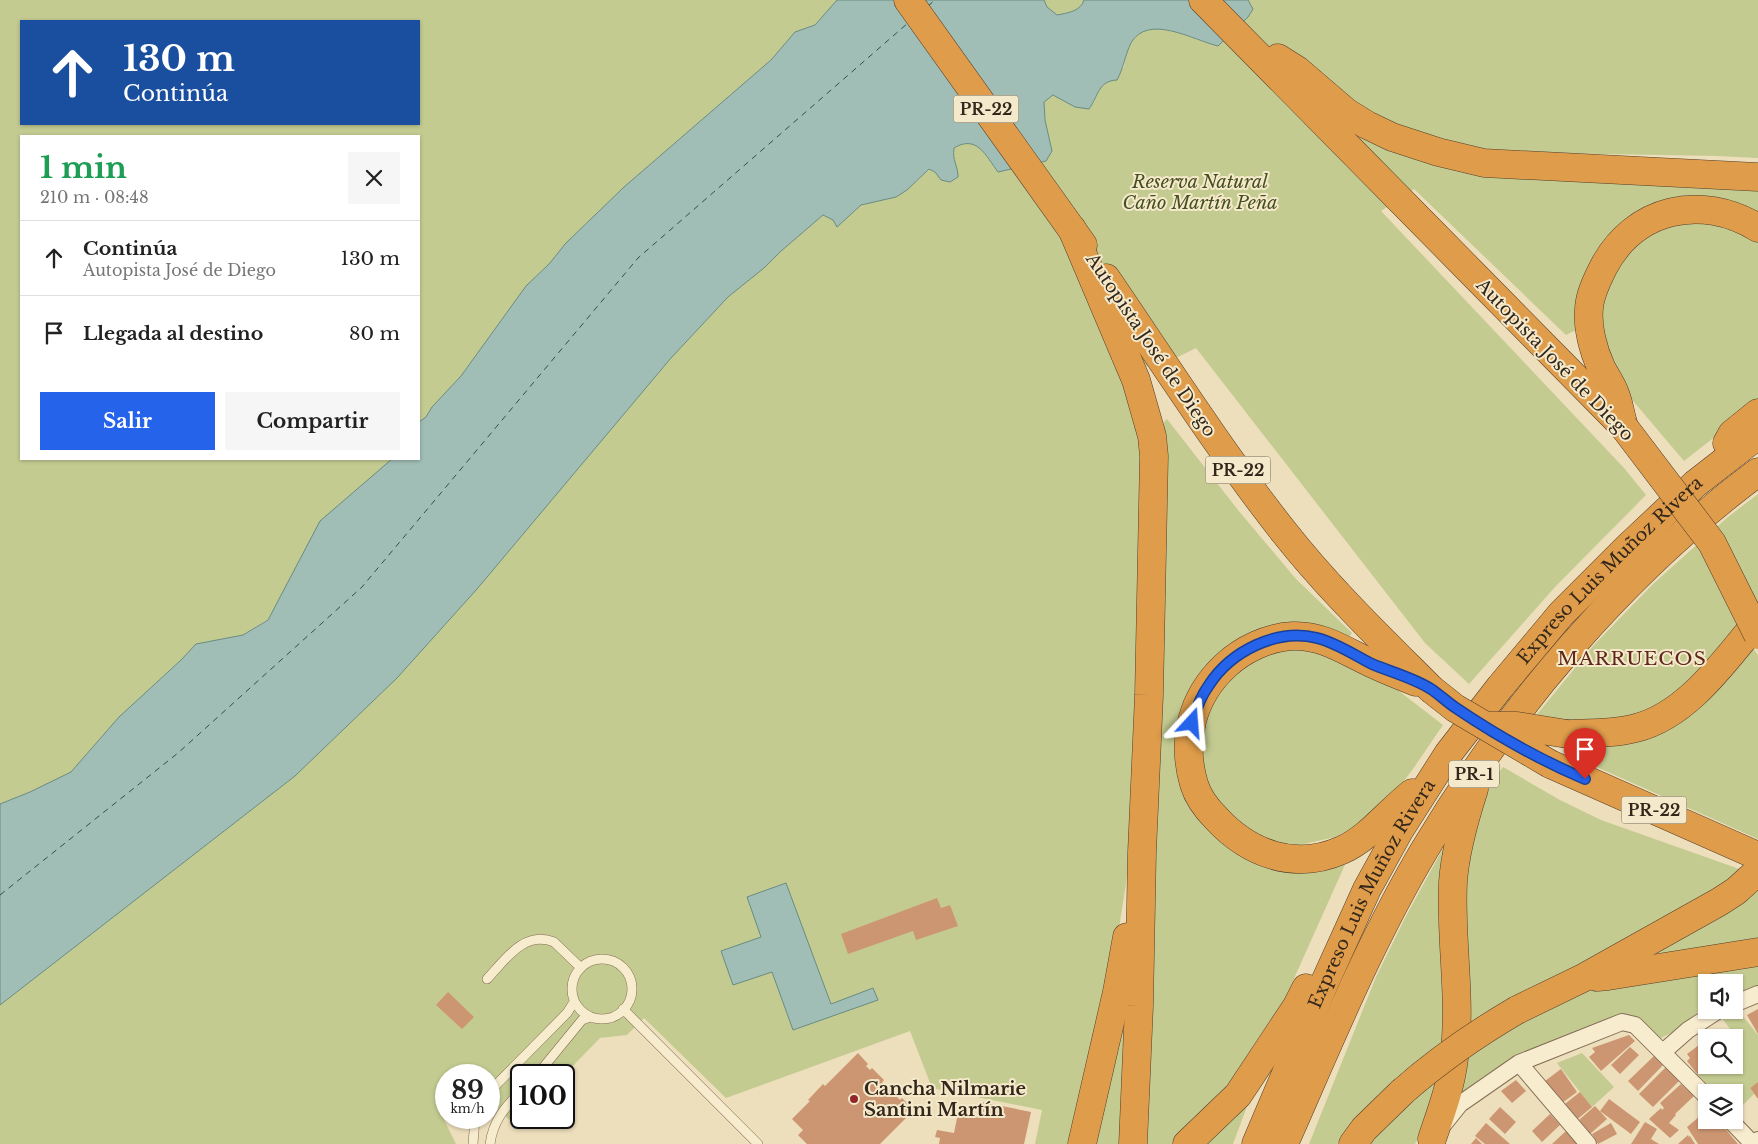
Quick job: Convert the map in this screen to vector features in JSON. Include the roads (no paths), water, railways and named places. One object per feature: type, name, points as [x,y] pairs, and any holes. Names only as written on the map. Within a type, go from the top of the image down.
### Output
[{"type":"highway","name":"Autopista José de Diego","points":[[908,0],[1068,224],[1223,450],[1284,533],[1352,610],[1431,689],[1455,708],[1550,764],[1758,856]]},
{"type":"highway","name":"Autopista José de Diego","points":[[1203,0],[1624,427],[1712,543],[1758,611]]},
{"type":"highway","points":[[1236,34],[1297,70],[1346,112],[1392,137],[1438,152],[1484,162],[1758,177]]},
{"type":"highway","points":[[1624,427],[1615,393],[1596,355],[1589,321],[1589,307],[1597,280],[1611,255],[1632,232],[1645,222],[1660,215],[1673,212],[1691,209],[1724,213],[1747,221],[1758,228]]},
{"type":"highway","points":[[1068,224],[1136,380],[1152,436],[1154,456],[1149,695],[1133,1144]]},
{"type":"highway","points":[[1714,468],[1732,434],[1758,413]]},
{"type":"highway","name":"Expreso Luis Muñoz Rivera","points":[[1256,1144],[1324,984],[1368,890],[1399,831],[1448,754],[1561,614],[1628,546],[1714,468],[1758,435]]},
{"type":"highway","name":"Expreso Luis Muñoz Rivera","points":[[1284,1144],[1367,959],[1425,850],[1483,760],[1552,669],[1620,593],[1682,534],[1758,472]]},
{"type":"highway","points":[[1712,543],[1758,635]]},
{"type":"highway","points":[[1486,726],[1517,726],[1567,734],[1613,733],[1637,728],[1662,718],[1697,692],[1758,621]]},
{"type":"highway","points":[[1424,790],[1412,793],[1371,830],[1343,850],[1327,856],[1302,860],[1280,858],[1263,852],[1233,835],[1206,807],[1194,784],[1187,747],[1196,708],[1210,683],[1234,658],[1261,643],[1293,636],[1317,638],[1336,644],[1370,662],[1431,689]]},
{"type":"highway","points":[[1430,1142],[1448,1090],[1454,1058],[1456,1019],[1453,881],[1464,823],[1483,760]]},
{"type":"highway","points":[[1082,1144],[1117,992],[1142,852]]},
{"type":"highway","points":[[1353,1144],[1364,1129],[1419,1076],[1467,1041],[1517,1010],[1585,977],[1719,902],[1736,891],[1758,871]]},
{"type":"highway","points":[[1187,1144],[1238,1095],[1297,1006],[1340,925],[1368,890]]},
{"type":"highway","points":[[1585,977],[1608,976],[1758,952]]},
{"type":"street","points":[[1743,1000],[1758,994]]},
{"type":"street","points":[[1663,1052],[1704,1019]]},
{"type":"street","points":[[1430,1142],[1460,1104],[1519,1063],[1622,1022],[1635,1025],[1698,1088]]},
{"type":"street","points":[[1519,1063],[1588,1144]]},
{"type":"street","points":[[1739,1129],[1753,1144],[1758,1140]]},
{"type":"lane","points":[[487,979],[520,946],[535,939],[554,942],[581,968]]},
{"type":"lane","points":[[600,959],[616,962],[622,967],[628,975],[632,986],[630,1000],[624,1010],[611,1018],[598,1019],[583,1013],[574,1002],[572,995],[574,979],[581,968],[591,961],[600,959]]},
{"type":"lane","points":[[500,1081],[567,1013],[574,1002]]},
{"type":"lane","points":[[624,1010],[758,1144]]},
{"type":"lane","points":[[546,1064],[582,1020],[590,1017]]},
{"type":"lane","points":[[490,1144],[493,1128],[502,1111],[510,1103]]},
{"type":"lane","points":[[473,1144],[474,1129]]},
{"type":"water","points":[[837,0],[1044,0],[1047,7],[1057,15],[1077,9],[1084,0],[1248,0],[1253,9],[1248,17],[1218,46],[1172,31],[1159,29],[1148,30],[1139,34],[1131,43],[1117,80],[1102,86],[1089,109],[1075,107],[1053,95],[1044,102],[1045,120],[1052,151],[1046,161],[998,172],[985,154],[975,145],[962,144],[954,148],[958,177],[950,182],[941,180],[935,172],[929,169],[907,190],[896,197],[861,205],[837,227],[833,220],[823,215],[764,268],[728,297],[671,358],[477,589],[397,678],[295,776],[0,1005],[0,804],[71,772],[119,717],[196,644],[243,635],[268,620],[320,521],[391,460],[420,460],[420,421],[426,417],[432,407],[461,376],[526,286],[549,264],[566,243],[624,187],[771,60],[795,32],[815,25]]},
{"type":"water","points":[[786,883],[831,1004],[873,988],[878,1000],[793,1030],[772,972],[733,985],[721,951],[761,937],[747,897]]},
{"type":"place","name":"Cancha Nilmarie Santini Martín","points":[[854,1099]]},
{"type":"district","name":"MARRUECOS","points":[[1632,658]]},
{"type":"park label","name":"Reserva Natural Caño Martín Peña","points":[[1200,192]]}]
